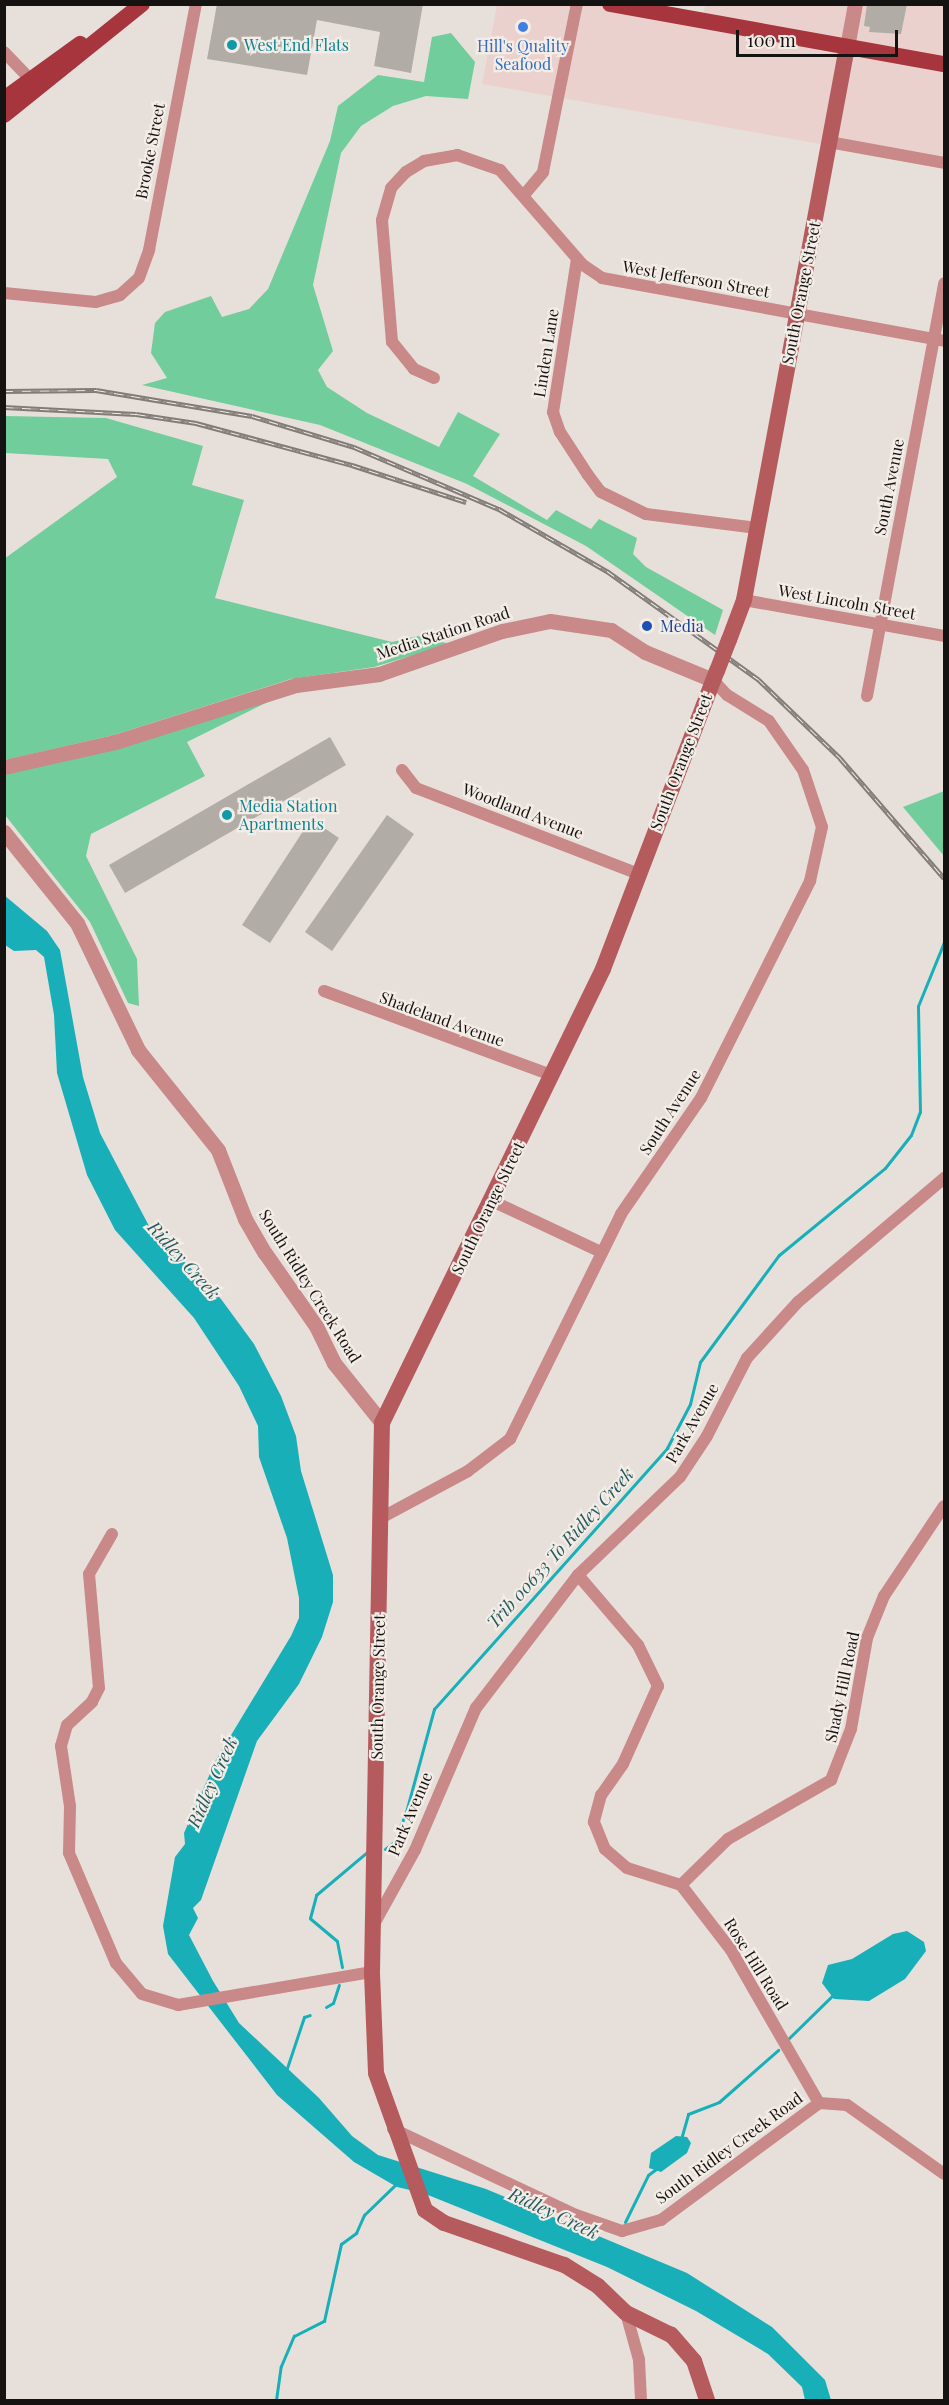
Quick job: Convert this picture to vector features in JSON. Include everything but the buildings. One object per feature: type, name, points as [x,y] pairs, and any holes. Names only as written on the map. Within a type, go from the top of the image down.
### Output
[{"type":"main road","points":[[4,115],[75,61],[90,43],[142,4]]},
{"type":"main road","points":[[610,4],[945,64]]},
{"type":"main road","points":[[4,99],[77,45],[90,43]]},
{"type":"main road","name":"South Orange Street","points":[[626,2313],[598,2286],[564,2265],[436,2220],[415,2194],[376,2073],[372,1926],[382,1423],[603,969],[744,600],[847,47]]},
{"type":"main road","points":[[626,2313],[650,2322],[681,2343],[694,2361],[706,2400]]},
{"type":"street","name":"Brooke Street","points":[[4,293],[96,302],[120,295],[139,278],[149,249],[196,4]]},
{"type":"street","points":[[524,195],[543,172],[577,4]]},
{"type":"street","name":"South Orange Street","points":[[847,47],[855,4]]},
{"type":"street","points":[[4,52],[31,80]]},
{"type":"street","points":[[829,142],[945,163]]},
{"type":"street","name":"West Jefferson Street","points":[[434,378],[414,369],[392,342],[381,235],[386,198],[415,166],[457,155],[491,165],[524,195],[577,259],[609,280],[939,340]]},
{"type":"street","name":"Linden Lane","points":[[577,259],[554,412],[560,432],[588,475],[601,492],[646,514],[757,528]]},
{"type":"street","name":"South Avenue","points":[[867,696],[939,340],[945,284]]},
{"type":"street","name":"West Lincoln Street","points":[[744,600],[945,636]]},
{"type":"street","name":"Media Station Road","points":[[4,767],[115,742],[296,685],[390,671],[502,631],[550,621],[611,630],[645,652],[715,675]]},
{"type":"street","name":"South Avenue","points":[[379,1519],[468,1471],[510,1439],[621,1214],[674,1141],[717,1070],[819,855],[822,827],[804,770],[769,721],[727,696],[715,675]]},
{"type":"street","name":"Woodland Avenue","points":[[402,770],[416,788],[639,874]]},
{"type":"street","name":"South Ridley Creek Road","points":[[4,832],[77,923],[138,1050],[218,1150],[245,1219],[316,1326],[334,1363],[382,1423]]},
{"type":"street","name":"Shadeland Avenue","points":[[324,991],[550,1075]]},
{"type":"street","name":"Park Avenue","points":[[372,1926],[415,1850],[476,1708],[578,1575],[680,1477],[707,1436],[747,1358],[790,1310],[945,1178]]},
{"type":"street","points":[[492,1201],[601,1252]]},
{"type":"street","name":"Shady Hill Road","points":[[681,1885],[728,1839],[831,1780],[851,1729],[867,1638],[884,1596],[943,1511]]},
{"type":"street","points":[[112,1534],[88,1575],[99,1688],[92,1702],[67,1725],[61,1746],[70,1806],[69,1853],[99,1932],[126,1979],[158,2002],[189,2003],[372,1972]]},
{"type":"street","points":[[578,1575],[638,1645],[658,1686],[623,1764],[601,1795],[594,1822],[605,1849],[627,1868],[681,1885]]},
{"type":"street","name":"Rose Hill Road","points":[[681,1885],[731,1950],[819,2103]]},
{"type":"street","name":"South Ridley Creek Road","points":[[392,2128],[576,2215],[622,2231],[661,2220],[819,2103],[847,2105],[945,2174]]},
{"type":"street","points":[[626,2313],[639,2360],[641,2400]]},
{"type":"shaded area","points":[[497,5],[601,5],[702,23],[705,5],[944,5],[944,166],[482,84]]},
{"type":"green space","points":[[451,33],[475,62],[468,99],[426,96],[393,106],[361,126],[341,153],[313,285],[333,351],[318,370],[327,387],[367,413],[439,447],[458,412],[500,434],[473,476],[547,520],[556,510],[591,529],[599,519],[637,538],[633,554],[646,567],[723,610],[715,635],[586,546],[467,484],[320,425],[142,385],[167,378],[151,353],[155,323],[165,312],[211,296],[222,317],[249,309],[268,289],[330,141],[338,106],[378,75],[424,82],[432,37]]},
{"type":"green space","points":[[5,416],[106,418],[203,446],[192,485],[244,500],[215,598],[392,642],[418,636],[450,644],[374,667],[291,679],[114,735],[5,760],[4,559],[117,477],[108,459],[5,453]]},
{"type":"green space","points":[[284,694],[187,742],[205,776],[91,834],[86,856],[137,959],[139,1006],[128,1003],[90,922],[5,815],[4,774],[116,747]]},
{"type":"green space","points":[[944,791],[944,856],[903,807]]},
{"type":"water","name":"Ridley Creek","points":[[4,895],[47,931],[60,950],[83,1077],[100,1133],[149,1226],[221,1299],[254,1344],[281,1396],[296,1436],[301,1471],[333,1575],[333,1602],[322,1637],[299,1684],[257,1741],[201,1900],[193,1908],[198,1918],[189,1935],[213,1981],[239,2023],[319,2098],[352,2136],[378,2155],[486,2189],[687,2273],[772,2327],[825,2380],[831,2400],[805,2400],[802,2387],[768,2354],[696,2311],[607,2267],[423,2193],[397,2187],[354,2162],[277,2095],[168,1954],[163,1926],[175,1857],[185,1844],[184,1833],[216,1760],[291,1636],[299,1618],[299,1598],[287,1538],[259,1457],[258,1426],[239,1386],[194,1318],[115,1230],[87,1175],[57,1073],[54,1015],[44,957],[36,950],[14,951],[5,945]]},
{"type":"water","points":[[907,1931],[924,1942],[926,1951],[905,1979],[869,2001],[834,1999],[822,1983],[828,1965],[852,1959],[893,1934]]},
{"type":"water","points":[[676,2136],[687,2137],[691,2143],[687,2153],[661,2172],[649,2168],[651,2153]]},
{"type":"waterway","name":"Trib 00633 To Ridley Creek","points":[[385,1849],[394,1842],[406,1812],[434,1709],[667,1448],[690,1404],[700,1362],[779,1255],[885,1168],[911,1135],[920,1112],[918,1006],[944,942]]},
{"type":"waterway","name":"Trib 00633 To Ridley Creek","points":[[342,1967],[337,1941],[310,1918],[316,1895],[367,1852]]},
{"type":"waterway","name":"Trib 00633 To Ridley Creek","points":[[326,2007],[333,2003],[339,1985]]},
{"type":"waterway","points":[[787,2040],[832,1996]]},
{"type":"waterway","name":"Trib 00633 To Ridley Creek","points":[[286,2071],[304,2017],[310,2015]]},
{"type":"waterway","points":[[681,2139],[688,2114],[719,2102],[778,2050]]},
{"type":"waterway","points":[[625,2222],[648,2175],[656,2169]]},
{"type":"waterway","points":[[276,2400],[281,2366],[294,2336],[324,2321],[341,2244],[356,2233],[364,2215],[395,2185]]},
{"type":"railway","points":[[4,391],[96,390],[252,416],[354,447],[499,509],[607,571],[758,679],[840,758],[944,878]]},
{"type":"railway","points":[[4,407],[136,414],[196,423],[352,465],[466,502]]},
{"type":"place","name":"Hill's Quality Seafood","points":[[523,27]]},
{"type":"place","name":"West End Flats","points":[[232,45]]},
{"type":"place","name":"Media","points":[[647,626]]},
{"type":"place","name":"Media Station Apartments","points":[[227,815]]}]
